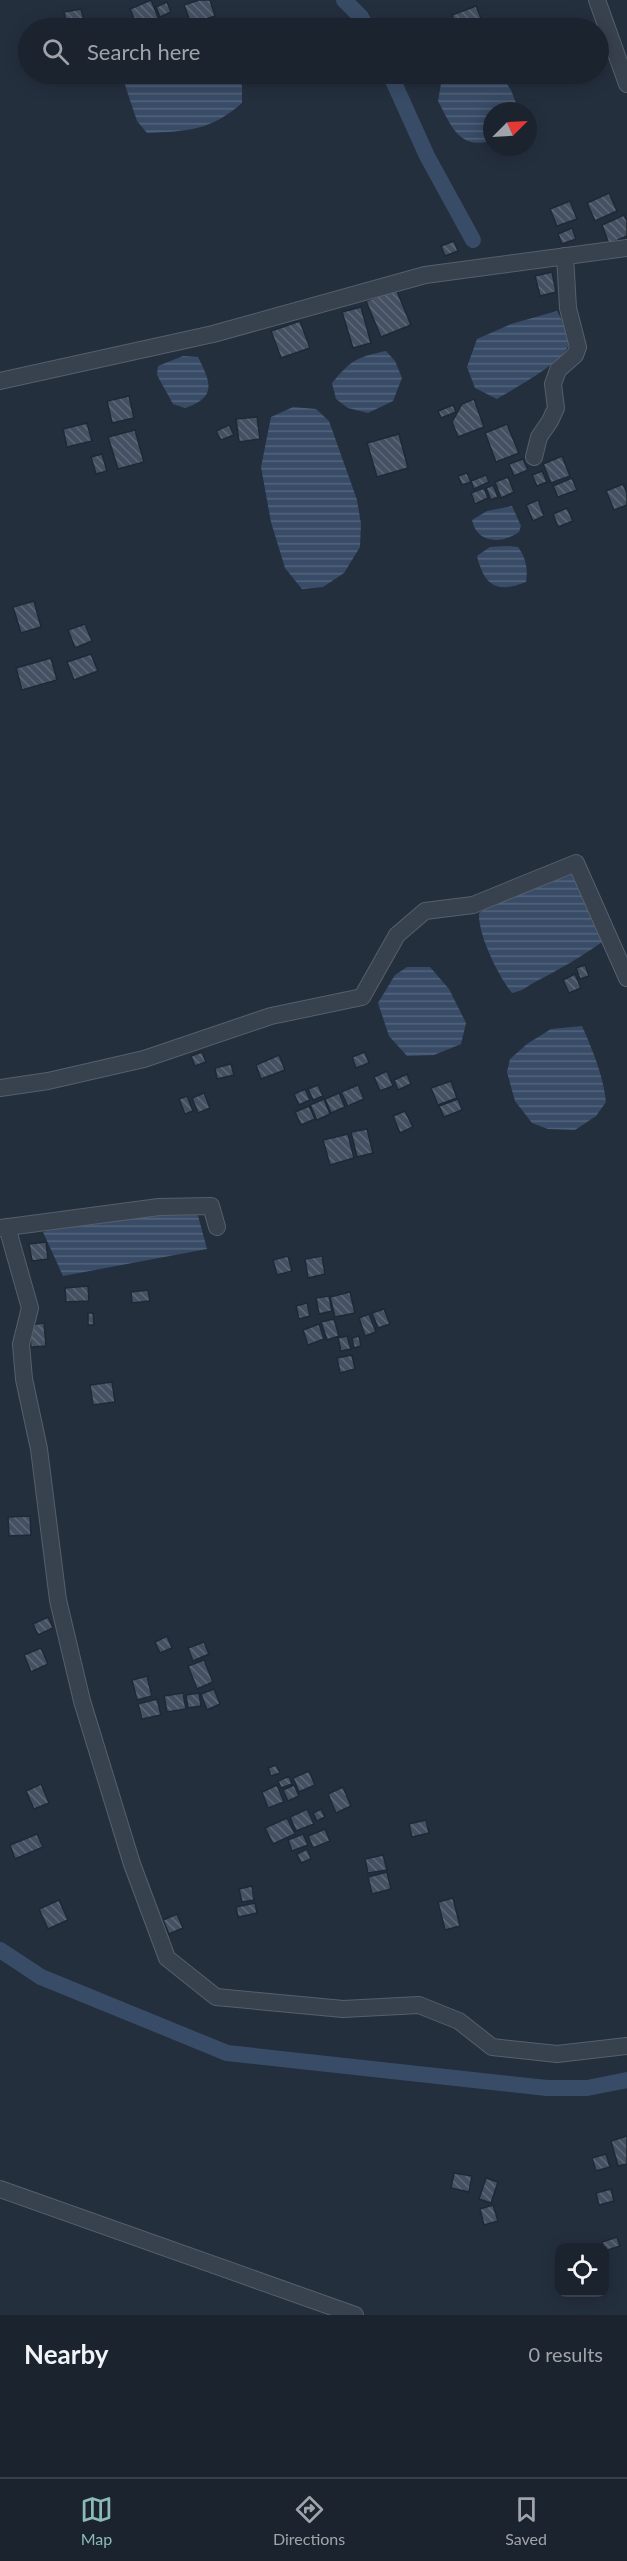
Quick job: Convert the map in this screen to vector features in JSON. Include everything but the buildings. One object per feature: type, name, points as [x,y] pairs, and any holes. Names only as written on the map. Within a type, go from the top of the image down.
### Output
[{"type":"street","points":[[597,0],[603,18]]},
{"type":"street","points":[[609,34],[627,84]]},
{"type":"street","points":[[0,381],[213,334],[425,275],[627,248]]},
{"type":"street","points":[[534,457],[539,437],[556,408],[553,384],[558,370],[575,355],[578,347],[568,308],[566,256]]},
{"type":"street","points":[[0,1088],[48,1081],[144,1059],[271,1016],[362,997],[397,935],[425,911],[473,905],[576,863],[627,978]]},
{"type":"street","points":[[217,1227],[210,1206],[159,1207],[3,1228],[30,1308],[21,1344],[23,1367],[39,1449],[58,1600],[82,1701],[132,1864],[167,1958],[216,1997],[343,2009],[419,2006],[459,2021],[492,2047],[557,2054],[627,2046]]},
{"type":"street","points":[[0,2189],[355,2315]]},
{"type":"water","points":[[241,84],[242,103],[219,119],[198,128],[147,133],[137,121],[125,85]]},
{"type":"water","points":[[441,84],[507,84],[511,90],[516,102],[483,102],[483,142],[464,139],[452,126],[438,101]]},
{"type":"water","points":[[557,311],[569,341],[564,353],[557,360],[497,399],[475,388],[467,367],[477,339],[511,324]]},
{"type":"water","points":[[386,351],[395,361],[402,378],[393,401],[368,413],[348,408],[336,399],[332,383],[344,369],[368,355]]},
{"type":"water","points":[[183,356],[198,357],[208,382],[207,394],[195,404],[185,408],[173,404],[157,375],[158,366]]},
{"type":"water","points":[[293,407],[316,409],[329,421],[357,500],[361,524],[360,547],[344,573],[323,587],[302,589],[285,568],[271,522],[261,467],[271,417]]},
{"type":"water","points":[[512,506],[521,526],[519,532],[498,540],[491,540],[479,534],[472,520],[487,511]]},
{"type":"water","points":[[490,547],[518,547],[521,551],[526,564],[526,582],[516,586],[499,587],[483,574],[477,556]]},
{"type":"water","points":[[574,873],[602,942],[522,990],[512,993],[490,954],[482,932],[479,913],[525,889]]},
{"type":"water","points":[[407,967],[430,967],[449,989],[466,1023],[461,1044],[434,1055],[407,1056],[389,1036],[378,1003],[395,975]]},
{"type":"water","points":[[582,1026],[600,1073],[606,1102],[596,1116],[575,1130],[548,1129],[532,1123],[515,1101],[507,1072],[510,1059],[527,1044],[551,1029]]},
{"type":"water","points":[[197,1212],[207,1249],[63,1276],[43,1232],[79,1224]]},
{"type":"waterway","points":[[344,0],[362,18]]},
{"type":"waterway","points":[[395,84],[427,156],[473,240]]},
{"type":"waterway","points":[[0,1950],[41,1977],[227,2053],[547,2088],[587,2088],[627,2080]]}]
